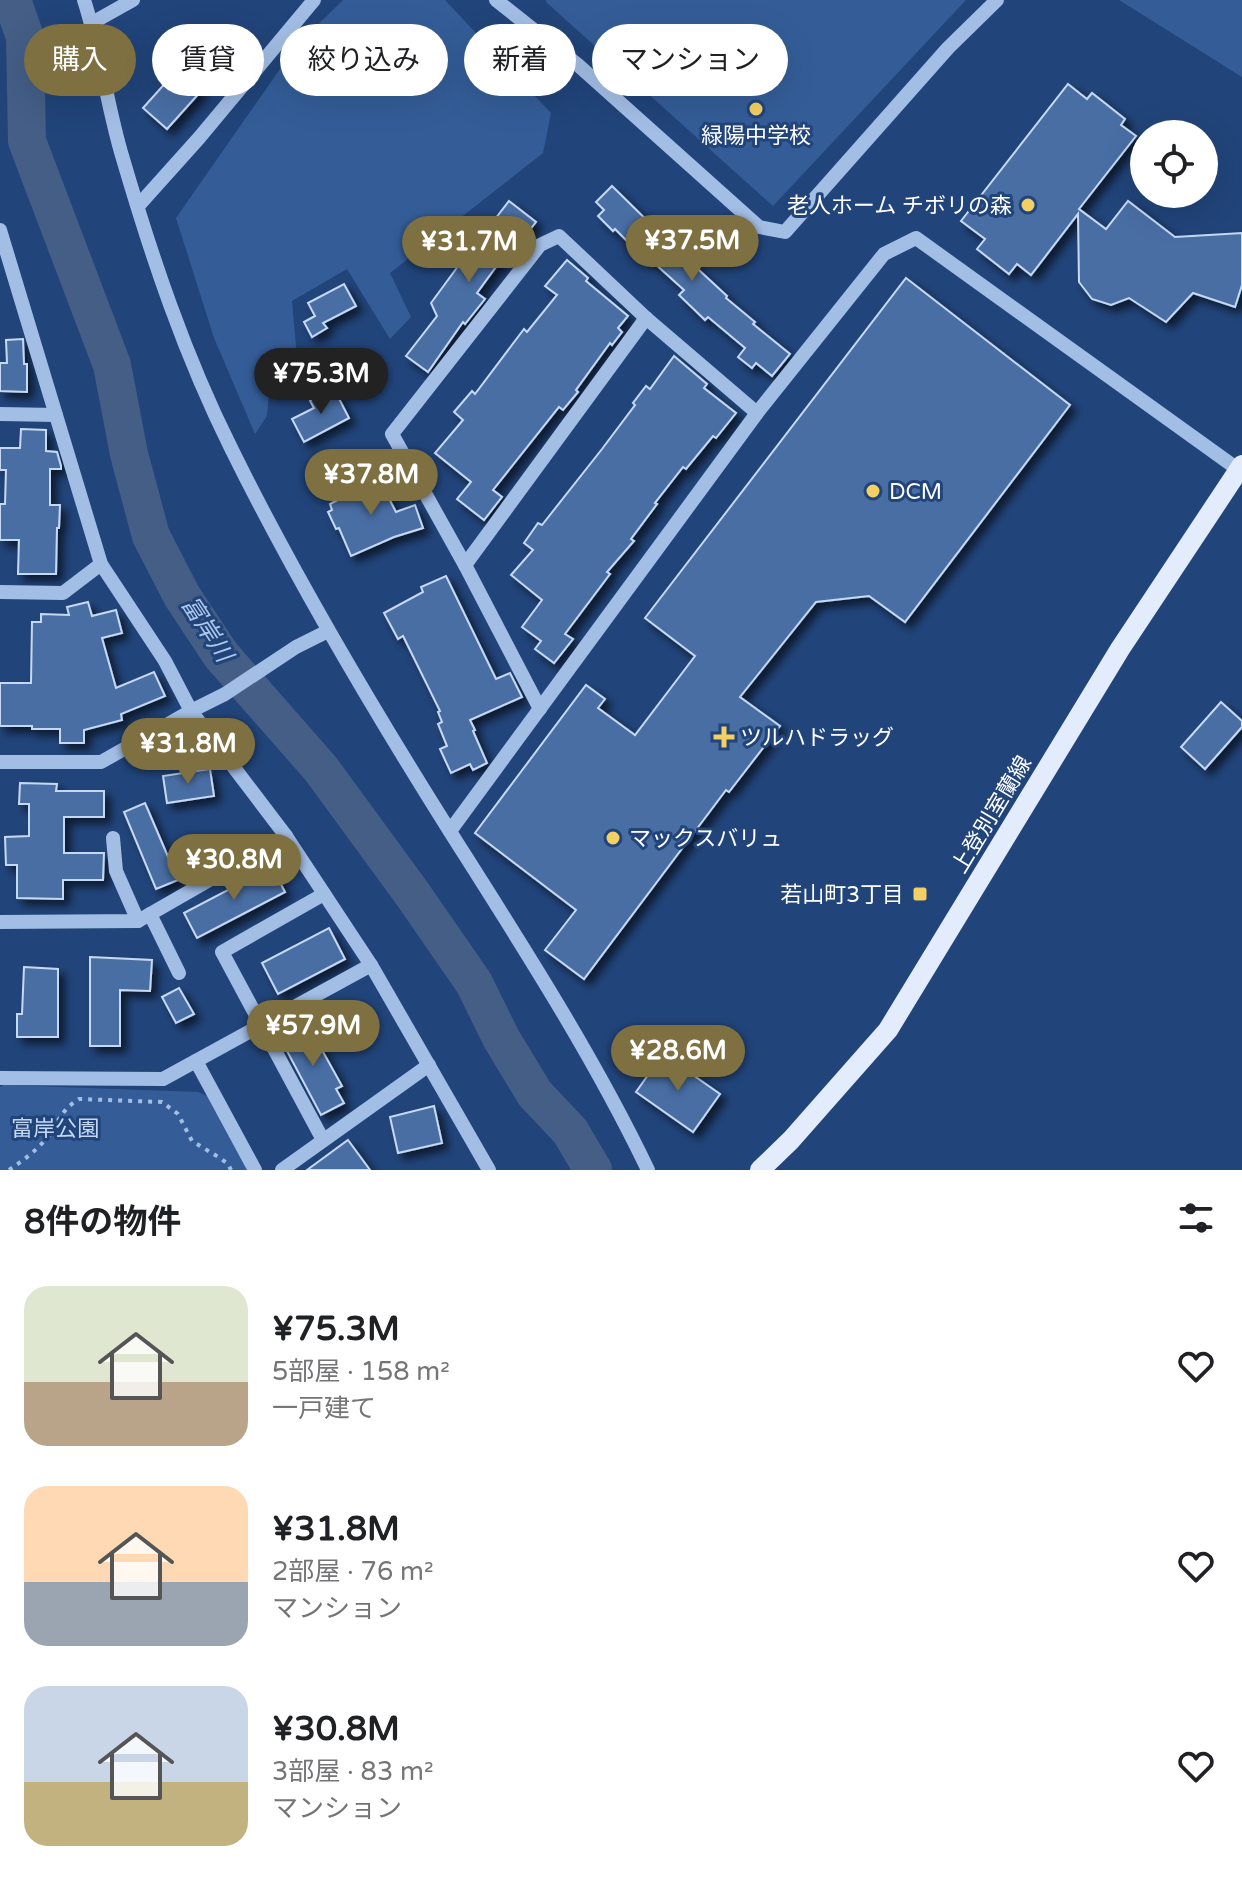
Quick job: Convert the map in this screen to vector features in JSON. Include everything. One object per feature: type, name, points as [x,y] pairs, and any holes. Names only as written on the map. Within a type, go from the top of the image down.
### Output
[{"type":"main road","name":"上登別室蘭線","points":[[760,1170],[791,1140],[888,1030],[1120,649],[1240,467]]},
{"type":"street","points":[[84,0],[122,157],[158,270],[199,379],[231,449],[328,631],[591,1062],[648,1170]]},
{"type":"street","points":[[92,23],[133,0]]},
{"type":"street","points":[[138,206],[314,0]]},
{"type":"street","points":[[496,0],[578,65],[759,227],[785,232],[948,48],[997,0]]},
{"type":"street","points":[[0,230],[101,564],[165,661],[191,711],[286,836],[371,965],[489,1170]]},
{"type":"street","points":[[540,709],[392,434],[540,245],[559,236],[646,318],[757,413]]},
{"type":"street","points":[[450,831],[757,413],[884,254],[916,238],[1240,467]]},
{"type":"street","points":[[465,565],[646,318]]},
{"type":"street","points":[[0,414],[56,415]]},
{"type":"street","points":[[0,592],[63,593],[101,564]]},
{"type":"street","points":[[0,762],[101,762],[225,694],[296,647],[328,631]]},
{"type":"street","points":[[0,922],[144,917],[286,836]]},
{"type":"street","points":[[113,838],[116,871],[179,973]]},
{"type":"street","points":[[323,1140],[222,952],[324,894]]},
{"type":"street","points":[[0,1078],[163,1079],[371,965]]},
{"type":"street","points":[[196,1061],[255,1170]]},
{"type":"street","points":[[282,1170],[302,1164],[323,1140],[429,1065]]},
{"type":"path","points":[[9,1170],[47,1139],[60,1115],[79,1099],[162,1102],[178,1114],[192,1141],[220,1158],[231,1170]]},
{"type":"green space","points":[[343,0],[445,0],[468,24],[464,24],[464,96],[535,96],[551,113],[543,153],[390,273],[411,317],[390,339],[347,269],[292,301],[297,358],[270,382],[267,416],[255,434],[214,338],[176,218],[280,69],[280,96],[448,96],[448,24],[318,24]]},
{"type":"green space","points":[[966,0],[773,206],[651,96],[788,96],[788,24],[592,24],[592,43],[576,29],[576,24],[570,24],[546,2]]},
{"type":"green space","points":[[1119,0],[1242,0],[1242,77]]},
{"type":"green space","name":"富岸公園","points":[[0,1087],[198,1092],[207,1096],[248,1170],[0,1170]]},
{"type":"building","name":"老人ホーム チボリの森","points":[[1068,84],[1087,99],[1092,93],[1125,119],[1121,125],[1130,132],[1130,144],[1079,209],[1106,229],[1128,201],[1130,208],[1137,208],[1175,237],[1242,233],[1242,285],[1235,307],[1193,293],[1166,322],[1129,298],[1111,305],[1092,299],[1079,282],[1078,214],[1031,275],[1017,264],[1009,274],[977,249],[985,239],[961,221]]},
{"type":"building","points":[[154,96],[197,96],[167,129],[143,108]]},
{"type":"building","points":[[612,186],[726,298],[755,322],[753,324],[790,354],[772,376],[756,363],[752,368],[738,357],[745,348],[708,317],[705,320],[679,295],[684,290],[598,216],[604,210],[596,202]]},
{"type":"building","points":[[509,201],[536,222],[521,241],[517,238],[477,293],[485,299],[465,324],[463,322],[428,372],[406,356],[437,316],[431,303]]},
{"type":"building","points":[[567,260],[588,278],[586,281],[628,316],[618,328],[622,332],[612,345],[610,343],[576,390],[578,392],[563,410],[559,407],[493,490],[502,497],[484,520],[457,499],[471,482],[435,453],[463,420],[454,412],[472,391],[475,394],[524,329],[527,332],[557,295],[545,286]]},
{"type":"building","points":[[906,278],[1070,405],[905,622],[869,596],[816,602],[740,697],[780,726],[729,792],[726,790],[584,979],[545,950],[576,910],[475,833],[586,685],[605,699],[598,708],[635,735],[695,656],[645,618]]},
{"type":"building","points":[[344,284],[356,306],[323,323],[327,328],[312,337],[304,322],[315,316],[308,303]]},
{"type":"building","points":[[23,339],[27,392],[0,391],[0,363],[7,363],[6,340]]},
{"type":"building","points":[[674,356],[707,384],[704,388],[736,413],[686,469],[683,467],[655,503],[631,539],[634,541],[607,572],[610,574],[565,634],[573,639],[554,663],[535,649],[541,641],[522,627],[542,600],[511,575],[533,550],[524,543],[538,523],[542,525],[635,405],[633,403],[646,386],[650,389]]},
{"type":"building","points":[[334,389],[349,418],[304,442],[292,419],[314,408],[310,401]]},
{"type":"building","points":[[21,429],[46,430],[46,451],[57,452],[61,466],[61,469],[50,469],[50,505],[60,505],[56,574],[18,574],[19,540],[0,540],[0,504],[5,504],[6,470],[0,470],[0,448],[20,448]]},
{"type":"building","points":[[374,470],[396,512],[415,505],[423,528],[351,556],[328,512],[332,510],[330,504],[360,488]]},
{"type":"building","points":[[446,576],[496,679],[510,673],[522,697],[470,720],[487,763],[473,770],[470,764],[451,773],[440,749],[447,746],[438,724],[442,722],[440,711],[403,636],[398,639],[384,613],[423,592],[421,587]]},
{"type":"building","points":[[88,602],[92,616],[116,610],[122,633],[102,638],[116,688],[154,672],[165,696],[121,714],[122,720],[84,730],[84,743],[60,743],[60,729],[0,726],[0,683],[31,683],[32,622],[41,622],[41,614],[69,615],[67,607]]},
{"type":"building","points":[[1221,702],[1242,721],[1242,727],[1205,769],[1181,747]]},
{"type":"building","points":[[210,769],[214,796],[167,803],[163,776]]},
{"type":"building","points":[[20,783],[57,784],[56,791],[104,791],[104,817],[64,817],[64,853],[104,853],[103,880],[63,880],[63,899],[17,898],[17,865],[6,865],[5,837],[29,836],[29,804],[19,804]]},
{"type":"building","points":[[145,803],[178,880],[156,889],[124,812]]},
{"type":"building","points":[[272,867],[285,892],[197,938],[184,913]]},
{"type":"building","points":[[329,928],[345,959],[278,994],[262,963]]},
{"type":"building","points":[[90,957],[152,960],[150,991],[120,990],[120,1046],[90,1046]]},
{"type":"building","points":[[24,967],[58,969],[58,1037],[17,1037],[17,1014],[22,1014]]},
{"type":"building","points":[[179,988],[194,1014],[176,1023],[162,997]]},
{"type":"building","points":[[302,1024],[307,1034],[312,1032],[342,1086],[336,1089],[344,1103],[321,1115],[279,1036]]},
{"type":"building","points":[[663,1054],[720,1094],[693,1132],[636,1092]]},
{"type":"building","points":[[434,1106],[442,1143],[398,1153],[390,1117]]},
{"type":"building","points":[[348,1140],[370,1170],[307,1170]]},
{"type":"waterway","name":"富岸川","points":[[12,0],[25,37],[27,141],[112,365],[129,454],[151,536],[182,596],[221,655],[321,769],[411,892],[474,983],[501,1038],[535,1094],[570,1131],[593,1170]]},
{"type":"place","name":"緑陽中学校","points":[[756,109]]},
{"type":"place","name":"老人ホーム チボリの森","points":[[1028,205]]},
{"type":"place","name":"DCM","points":[[873,491]]},
{"type":"place","name":"ツルハドラッグ","points":[[724,737]]},
{"type":"place","name":"マックスバリュ","points":[[613,838]]},
{"type":"place","name":"若山町3丁目","points":[[920,894]]}]
